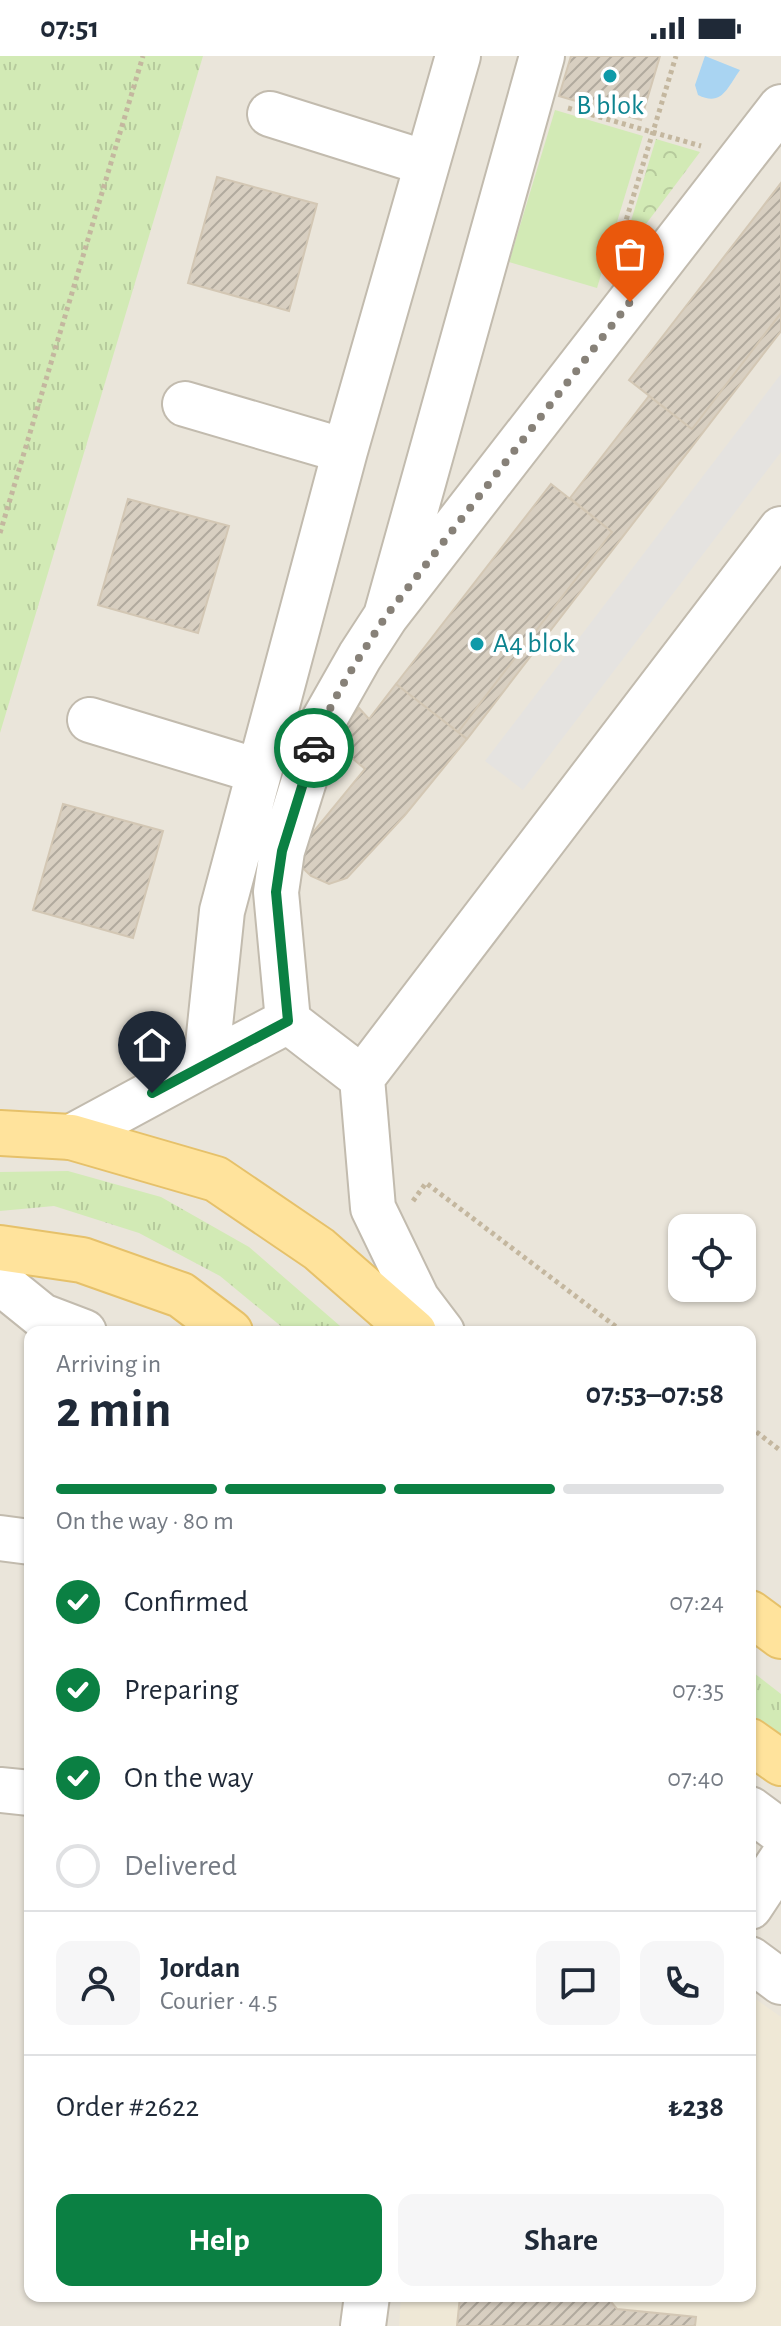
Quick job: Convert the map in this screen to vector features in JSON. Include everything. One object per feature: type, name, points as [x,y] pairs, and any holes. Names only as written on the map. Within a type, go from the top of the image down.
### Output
[{"type":"main road","points":[[0,1133],[71,1137],[216,1179],[319,1249],[407,1326]]},
{"type":"main road","points":[[0,1248],[82,1260],[181,1295],[222,1326]]},
{"type":"main road","points":[[756,1617],[781,1636]]},
{"type":"main road","points":[[756,1745],[781,1763]]},
{"type":"street","points":[[206,1064],[222,911],[345,451],[458,56]]},
{"type":"street","points":[[386,616],[536,76]]},
{"type":"street","points":[[362,1078],[288,1021],[276,892],[282,851],[322,723],[386,616],[781,107]]},
{"type":"street","points":[[270,114],[426,163]]},
{"type":"street","points":[[185,404],[345,451]]},
{"type":"street","points":[[437,1326],[417,1299],[373,1208],[362,1078],[781,529]]},
{"type":"street","points":[[90,720],[258,771]]},
{"type":"street","points":[[71,1137],[288,1021]]},
{"type":"street","points":[[0,1282],[42,1316],[68,1326]]},
{"type":"street","points":[[0,1538],[24,1541]]},
{"type":"street","points":[[0,1790],[24,1792]]},
{"type":"street","points":[[756,1813],[781,1832]]},
{"type":"street","points":[[756,1898],[781,1860]]},
{"type":"street","points":[[756,1963],[781,1982]]},
{"type":"street","points":[[363,2326],[366,2302]]},
{"type":"path","points":[[0,533],[143,56]]},
{"type":"path","points":[[613,263],[676,56]]},
{"type":"path","points":[[536,76],[652,132],[742,156]]},
{"type":"path","points":[[411,1204],[426,1183],[615,1326]]},
{"type":"path","points":[[756,1432],[781,1451]]},
{"type":"shaded area","points":[[0,56],[781,56],[781,2326],[0,2326]]},
{"type":"shaded area","points":[[781,374],[781,452],[523,790],[485,761]]},
{"type":"shaded area","points":[[756,1999],[781,2017],[781,2326],[399,2326],[401,2302],[756,2302]]},
{"type":"green space","points":[[0,56],[203,56],[0,733]]},
{"type":"green space","points":[[555,110],[643,136],[597,288],[509,262]]},
{"type":"green space","points":[[656,139],[700,152],[619,260]]},
{"type":"green space","points":[[68,1171],[161,1197],[249,1247],[340,1326],[281,1326],[220,1276],[139,1233],[54,1206],[0,1211],[0,1172]]},
{"type":"green space","points":[[756,1675],[781,1694],[781,1736],[756,1717]]},
{"type":"water","points":[[705,56],[740,70],[723,94],[713,99],[698,95],[695,85]]},
{"type":"building","name":"B blok","points":[[571,56],[660,56],[641,120],[559,96]]},
{"type":"building","points":[[217,177],[317,204],[289,311],[188,283]]},
{"type":"building","points":[[781,183],[781,313],[692,429],[629,380]]},
{"type":"building","points":[[781,313],[781,331],[467,739],[458,732],[612,532],[570,498],[649,396],[692,429]]},
{"type":"building","name":"A4 blok","points":[[551,484],[612,532],[458,732],[396,684]]},
{"type":"building","points":[[128,499],[229,526],[198,633],[98,605]]},
{"type":"building","points":[[396,684],[467,739],[405,815],[347,878],[329,884],[311,876],[292,858],[365,769],[332,741],[359,708],[369,719]]},
{"type":"building","points":[[63,804],[163,831],[133,938],[33,910]]},
{"type":"building","points":[[459,2302],[611,2302],[617,2309],[696,2317],[695,2326],[457,2326]]},
{"type":"way so far","points":[[314,748],[322,723],[386,616],[630,302]]},
{"type":"place","name":"B blok","points":[[610,76]]},
{"type":"place","name":"A4 blok","points":[[477,644]]},
{"type":"route","points":[[152,1093],[288,1021],[276,892],[282,851],[314,748]]}]
